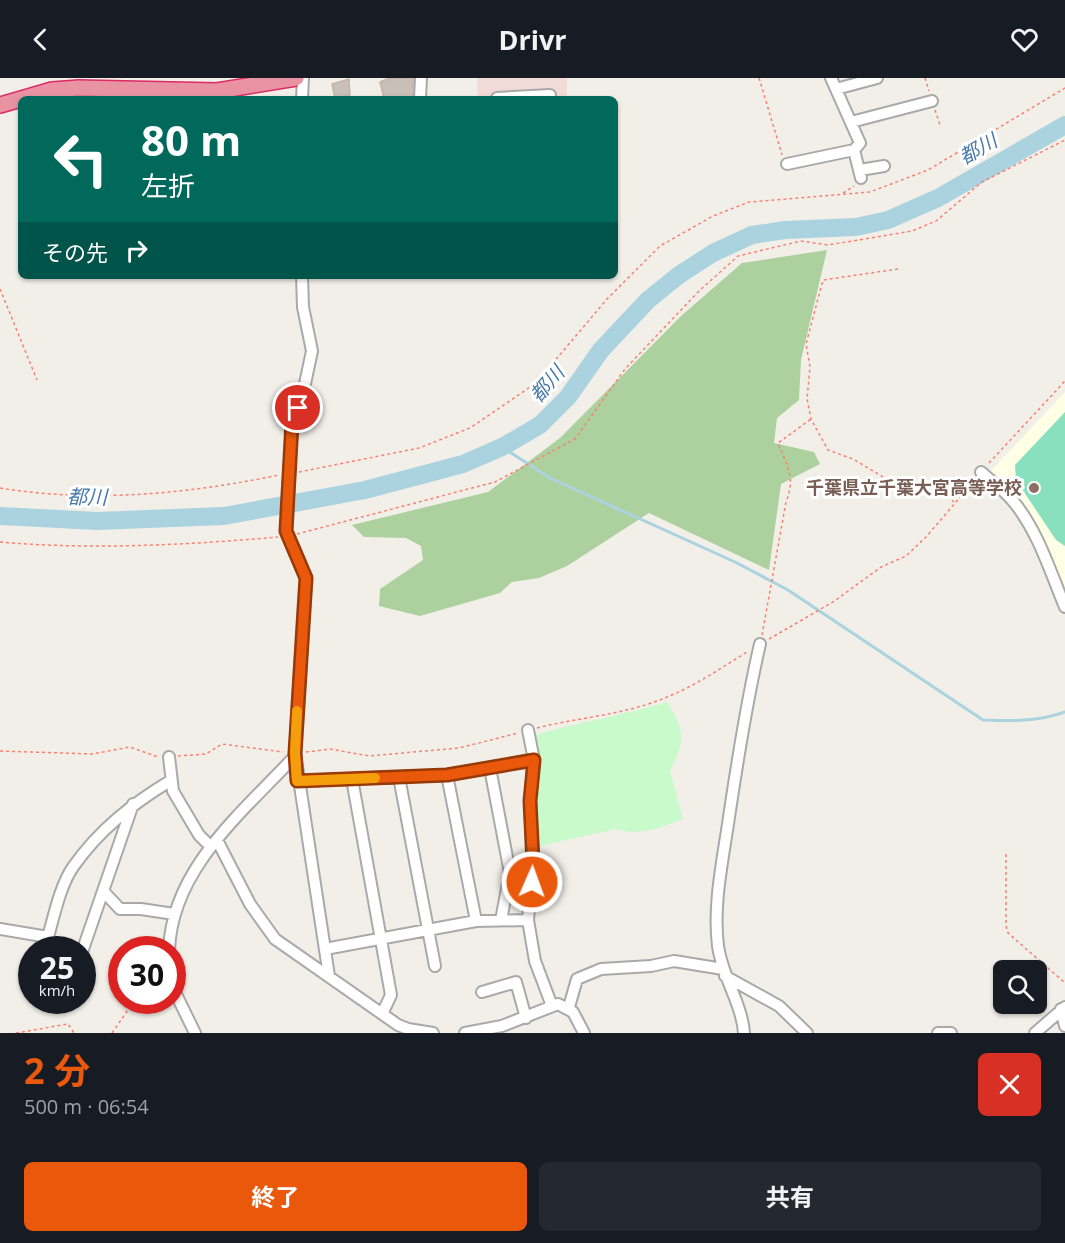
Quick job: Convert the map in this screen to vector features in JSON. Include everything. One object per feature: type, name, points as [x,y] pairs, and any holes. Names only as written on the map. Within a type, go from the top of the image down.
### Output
[{"type":"highway","points":[[31,96],[52,90],[79,88],[215,85],[296,78]]},
{"type":"highway","points":[[0,105],[18,100]]},
{"type":"street","points":[[303,78],[303,96]]},
{"type":"street","points":[[420,78],[420,96]]},
{"type":"street","points":[[787,164],[854,150],[860,143],[831,78]]},
{"type":"street","points":[[836,89],[877,78]]},
{"type":"street","points":[[532,96],[550,95]]},
{"type":"street","points":[[851,122],[932,101]]},
{"type":"street","points":[[854,150],[861,174],[884,166]]},
{"type":"street","points":[[302,279],[303,307],[312,351],[303,393],[292,423],[287,533],[306,578],[295,754],[297,781],[329,976]]},
{"type":"street","points":[[981,472],[1011,498],[1024,515],[1037,539],[1065,607]]},
{"type":"street","points":[[744,1033],[724,973],[717,926],[719,884],[741,736],[760,644]]},
{"type":"street","points":[[528,730],[534,760],[530,801],[533,863],[528,920],[535,961],[552,1006]]},
{"type":"street","points":[[170,936],[174,914],[214,843],[295,754]]},
{"type":"street","points":[[169,757],[170,781],[173,791],[199,835],[214,843],[266,929],[288,950],[382,1014],[408,1029],[433,1033]]},
{"type":"street","points":[[297,781],[447,775],[534,760]]},
{"type":"street","points":[[490,768],[510,873],[501,920]]},
{"type":"street","points":[[447,775],[476,921]]},
{"type":"street","points":[[399,777],[435,966]]},
{"type":"street","points":[[352,778],[391,995],[382,1014]]},
{"type":"street","points":[[48,936],[71,868],[113,821],[134,802],[170,781]]},
{"type":"street","points":[[88,936],[134,802]]},
{"type":"street","points":[[103,891],[120,909],[141,909],[174,914]]},
{"type":"street","points":[[325,949],[476,921],[528,920]]},
{"type":"street","points":[[0,929],[42,936]]},
{"type":"street","points":[[584,1033],[569,1007],[577,979],[601,969],[651,966],[674,961],[724,973],[779,1006],[807,1033]]},
{"type":"street","points":[[482,992],[516,982],[526,1018]]},
{"type":"street","points":[[465,1033],[526,1018],[552,1006],[569,1007]]},
{"type":"street","points":[[1063,1008],[1065,1026]]},
{"type":"street","points":[[1035,1033],[1063,1008]]},
{"type":"street","points":[[186,1014],[195,1033]]},
{"type":"street","points":[[938,1033],[951,1033]]},
{"type":"path","points":[[759,78],[784,161],[787,164]]},
{"type":"path","points":[[0,488],[96,497],[250,481],[419,448],[470,428],[536,383],[607,299],[660,246],[713,216],[749,202],[870,192],[928,170],[1065,88]]},
{"type":"path","points":[[0,542],[58,546],[216,542],[287,533],[495,482],[575,439],[625,369],[699,291],[738,256],[801,241],[828,245],[912,231],[936,221],[982,182],[1065,140]]},
{"type":"path","points":[[841,194],[861,182],[861,174]]},
{"type":"path","points":[[898,269],[823,280],[807,344],[810,367],[807,399],[812,419],[828,450],[852,459],[893,483],[942,491],[955,502]]},
{"type":"path","points":[[0,289],[37,380]]},
{"type":"path","points":[[760,644],[833,602],[881,567],[906,556],[926,537],[1005,444],[1065,381]]},
{"type":"path","points":[[760,644],[786,502],[792,487],[791,475],[778,443],[812,419]]},
{"type":"path","points":[[0,751],[92,754],[130,747],[153,757],[169,757],[206,754],[222,744],[265,752],[295,754]]},
{"type":"path","points":[[1006,854],[1006,926],[1008,933],[1065,983]]},
{"type":"path","points":[[112,1033],[125,1014]]},
{"type":"path","points":[[16,1033],[68,1024],[74,1033]]},
{"type":"shaded area","points":[[477,78],[567,78],[567,96],[478,96]]},
{"type":"shaded area","name":"千葉県立千葉大宮高等学校","points":[[1065,392],[1065,598],[1037,531],[988,474]]},
{"type":"green space","points":[[827,250],[801,360],[799,400],[777,418],[774,443],[814,452],[820,464],[781,484],[769,570],[649,513],[567,566],[539,578],[512,582],[500,593],[420,616],[379,606],[380,589],[423,560],[421,546],[406,538],[364,537],[352,525],[488,492],[560,438],[681,316],[742,263]]},
{"type":"green space","points":[[1065,412],[1065,546],[1056,540],[1016,480],[1015,465]]},
{"type":"green space","points":[[667,702],[680,728],[681,735],[679,751],[670,771],[683,819],[650,830],[633,832],[616,829],[535,847],[532,804],[539,766],[534,735]]},
{"type":"building","points":[[389,78],[413,78],[413,96],[383,96],[380,82]]},
{"type":"building","points":[[349,79],[350,95],[335,96],[332,84]]},
{"type":"waterway","name":"都川","points":[[0,516],[97,521],[224,516],[365,490],[463,464],[502,447],[540,425],[568,397],[601,350],[648,300],[679,275],[713,253],[752,235],[785,230],[856,227],[888,220],[938,198],[1065,125]]},
{"type":"waterway","points":[[502,447],[550,478],[735,562],[788,590],[983,720],[1035,719],[1065,712]]},
{"type":"slow traffic","points":[[297,711],[295,753],[297,781],[375,778]]},
{"type":"place","name":"千葉県立千葉大宮高等学校","points":[[1034,488]]},
{"type":"route","points":[[298,408],[292,423],[286,531],[306,578],[295,753],[297,781],[447,775],[534,760],[530,801],[532,882]]}]
